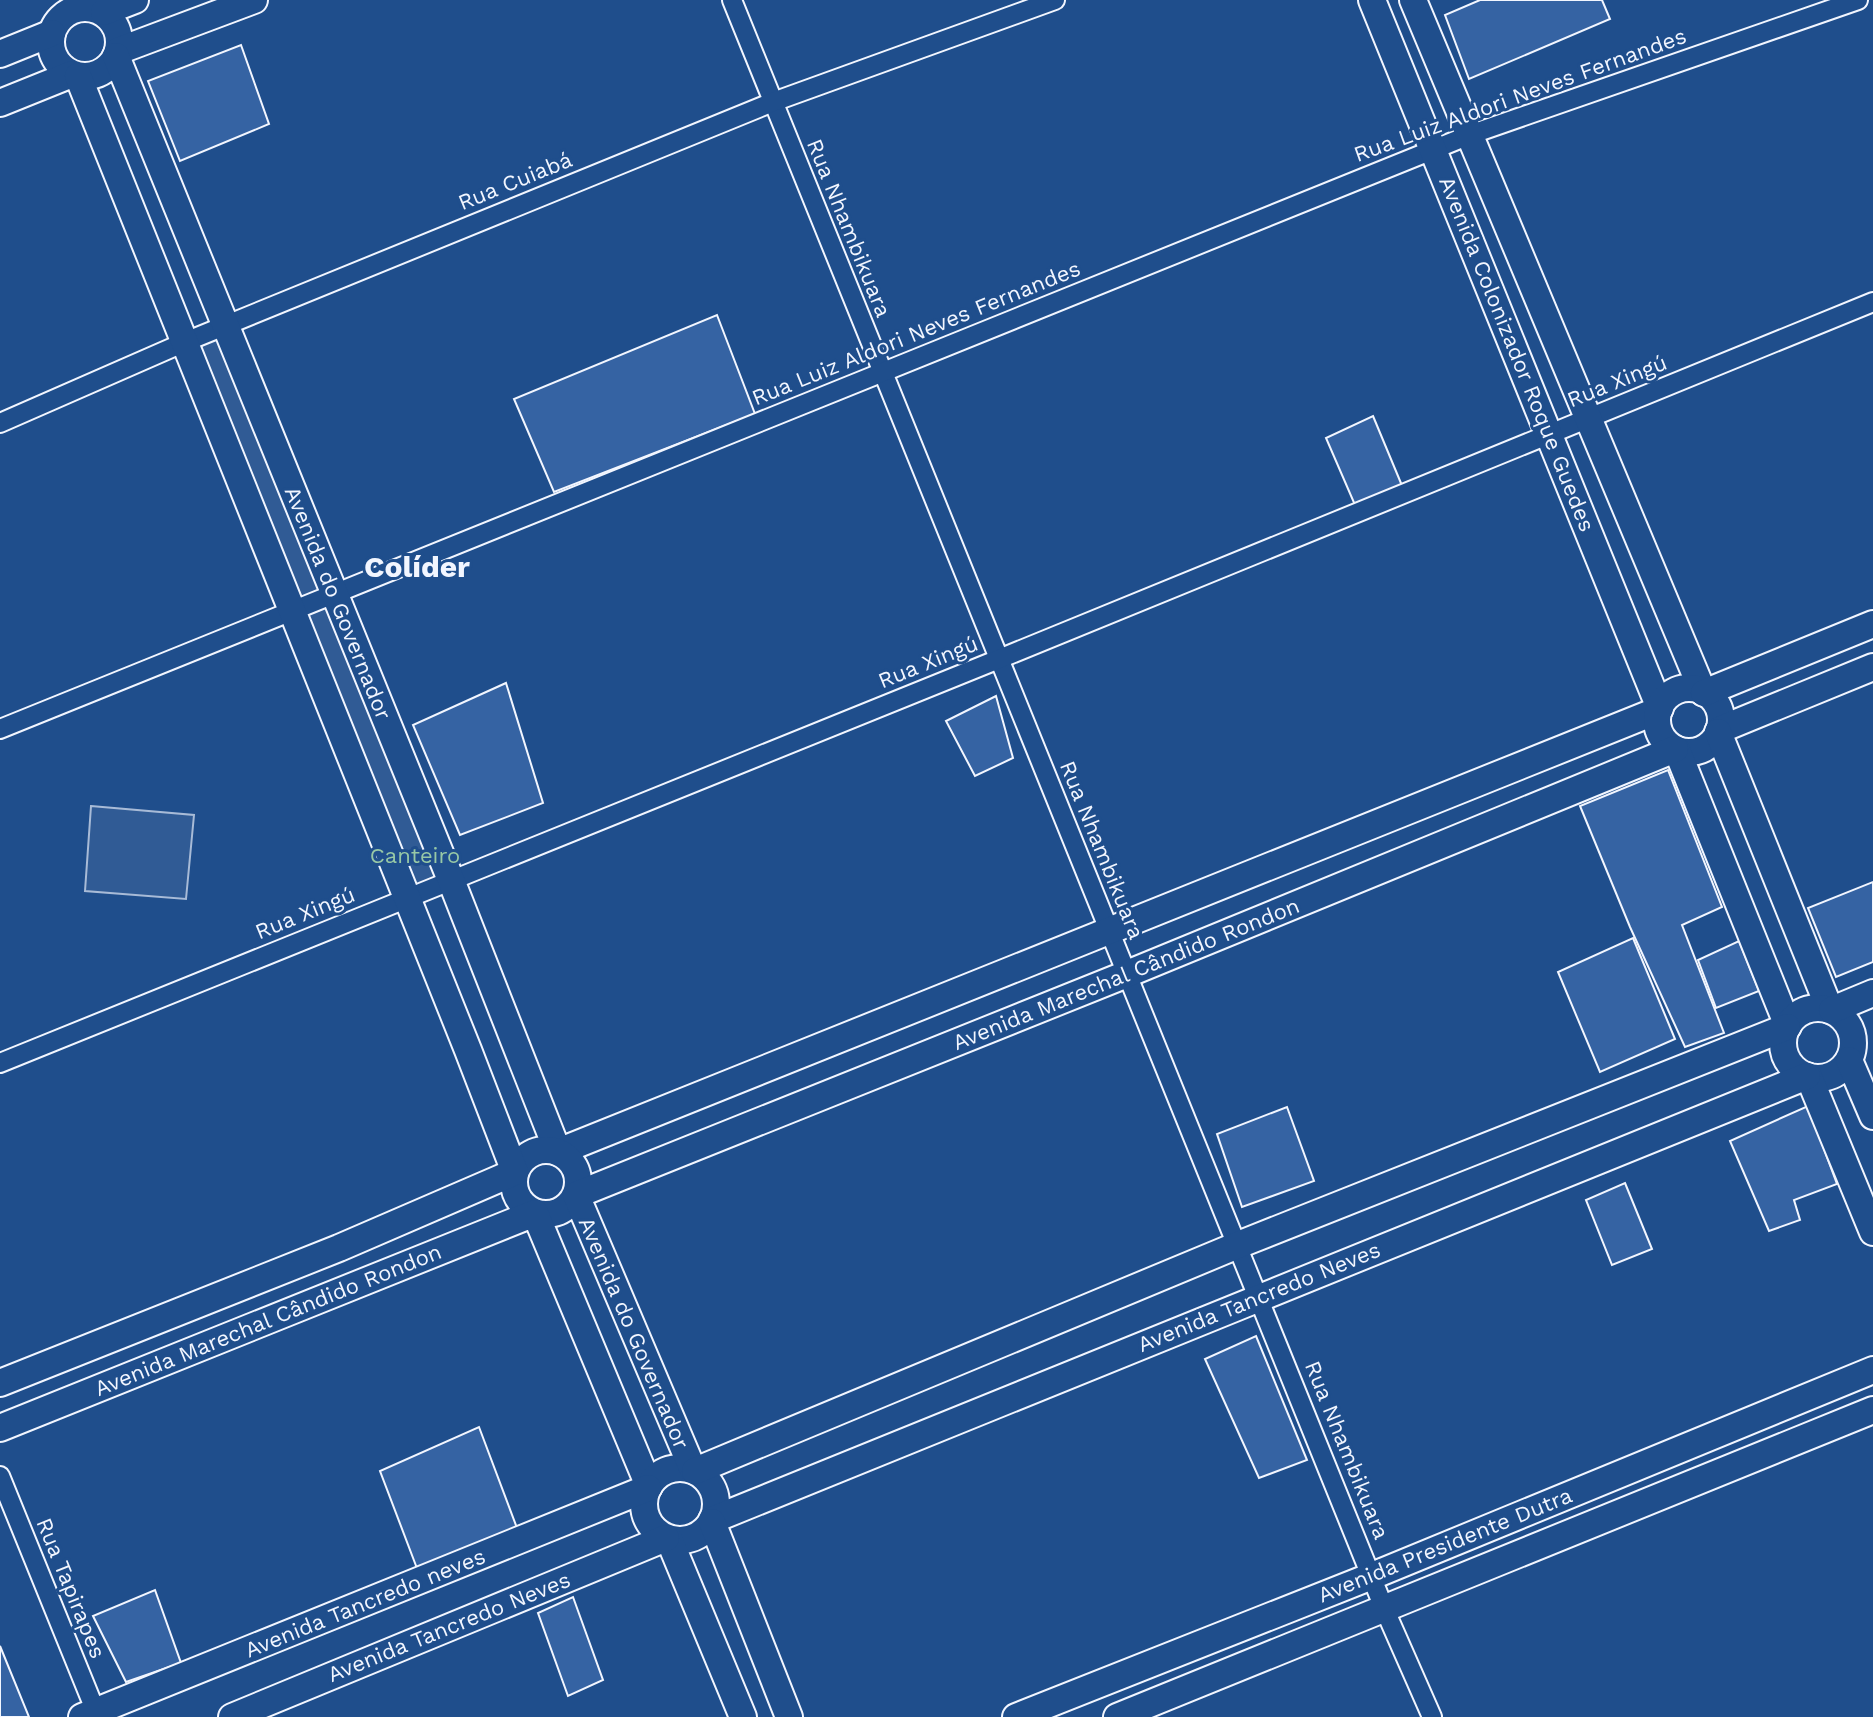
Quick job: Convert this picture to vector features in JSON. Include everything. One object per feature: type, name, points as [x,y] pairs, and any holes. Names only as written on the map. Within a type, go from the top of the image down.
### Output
[{"type":"street","points":[[45,0],[53,30],[52,50],[57,61],[75,75]]},
{"type":"street","points":[[0,54],[53,30],[68,12],[135,0]]},
{"type":"street","points":[[0,103],[75,75],[100,72],[117,54],[254,0]]},
{"type":"street","name":"Rua Nhambikuara","points":[[732,0],[1384,1608],[1432,1717]]},
{"type":"street","name":"Rua Cuiabá","points":[[0,423],[185,342],[773,102],[1055,0]]},
{"type":"street","name":"Avenida Colonizador Roque Guedes","points":[[1372,0],[1659,709]]},
{"type":"street","name":"Avenida Colonizador Roque Guedes","points":[[1413,0],[1472,134],[1704,692]]},
{"type":"street","name":"Rua Luiz Aldori Neves Fernandes","points":[[0,729],[1472,134],[1858,0]]},
{"type":"street","points":[[100,7],[115,24],[117,54]]},
{"type":"street","name":"Avenida do Governador","points":[[117,54],[558,1152]]},
{"type":"street","name":"Avenida do Governador","points":[[75,75],[185,342],[515,1172]]},
{"type":"street","name":"Rua Xingú","points":[[0,1063],[1873,302]]},
{"type":"street","points":[[558,1152],[574,1165],[578,1175],[576,1195],[570,1204],[554,1214],[535,1213],[520,1201],[513,1182],[520,1163],[537,1150],[558,1152],[1659,709],[1673,693],[1683,689],[1704,692],[1873,624]]},
{"type":"street","points":[[1719,731],[1873,667]]},
{"type":"street","points":[[1676,749],[1696,751],[1714,741],[1719,731],[1717,705],[1704,692]]},
{"type":"street","points":[[1659,709],[1658,728],[1662,737],[1676,749],[1787,1026],[1783,1046],[1786,1056],[1792,1065],[1808,1076],[1821,1078],[1832,1075],[1858,1055]]},
{"type":"street","points":[[1719,731],[1831,1010]]},
{"type":"street","name":"Avenida Marechal Cândido Rondon","points":[[576,1195],[1676,749]]},
{"type":"street","points":[[1831,1010],[1873,993]]},
{"type":"street","points":[[694,1471],[1238,1245],[1787,1026],[1811,1008],[1831,1010],[1841,1015],[1848,1024],[1873,1116]]},
{"type":"street","points":[[1808,1076],[1873,1232]]},
{"type":"street","name":"Avenida Tancredo Neves","points":[[712,1521],[1808,1076]]},
{"type":"street","name":"Avenida Marechal Cândido Rondon","points":[[0,1383],[281,1272],[515,1172]]},
{"type":"street","name":"Avenida do Governador","points":[[576,1195],[694,1471]]},
{"type":"street","name":"Avenida do Governador","points":[[535,1213],[648,1487]]},
{"type":"street","name":"Avenida Marechal Cândido Rondon","points":[[0,1428],[535,1213]]},
{"type":"street","name":"Avenida Presidente Dutra","points":[[1016,1717],[1372,1576],[1873,1370]]},
{"type":"street","name":"Avenida Presidente Dutra","points":[[1117,1717],[1873,1410]]},
{"type":"street","points":[[673,1469],[694,1471],[712,1487],[716,1499],[712,1521],[704,1532],[693,1538],[681,1541],[667,1538],[649,1524],[644,1500],[648,1487],[654,1479],[673,1469]]},
{"type":"street","name":"Rua Tapirapes","points":[[0,1476],[92,1715]]},
{"type":"street","name":"Avenida Tancredo neves","points":[[92,1715],[648,1487]]},
{"type":"street","points":[[712,1521],[789,1717]]},
{"type":"street","points":[[667,1538],[743,1717]]},
{"type":"street","name":"Avenida Tancredo Neves","points":[[232,1717],[667,1538]]},
{"type":"shaded area","points":[[224,326],[332,590],[292,606],[185,342]]},
{"type":"shaded area","name":"Canteiro","points":[[335,595],[450,880],[406,896],[292,611]]},
{"type":"shaded area","points":[[91,806],[194,815],[186,899],[85,891]]},
{"type":"building","points":[[1480,0],[1602,0],[1610,19],[1469,79],[1445,15]]},
{"type":"building","points":[[241,45],[269,124],[180,161],[148,81]]},
{"type":"building","points":[[717,315],[755,414],[554,492],[514,399]]},
{"type":"building","points":[[1373,416],[1403,488],[1355,505],[1326,438]]},
{"type":"building","points":[[506,683],[543,803],[460,835],[413,725]]},
{"type":"building","points":[[996,696],[1013,758],[975,776],[946,721]]},
{"type":"building","points":[[1668,770],[1722,907],[1682,925],[1724,1033],[1685,1047],[1630,927],[1580,806]]},
{"type":"building","points":[[1873,882],[1873,962],[1836,977],[1808,908]]},
{"type":"building","points":[[1633,938],[1675,1039],[1600,1072],[1558,972]]},
{"type":"building","points":[[1739,941],[1759,991],[1716,1008],[1698,960]]},
{"type":"building","points":[[1808,1106],[1837,1184],[1794,1200],[1800,1220],[1769,1231],[1730,1141]]},
{"type":"building","points":[[1287,1107],[1314,1181],[1242,1207],[1217,1134]]},
{"type":"building","points":[[1625,1183],[1652,1249],[1612,1265],[1586,1200]]},
{"type":"building","points":[[1256,1336],[1307,1460],[1259,1478],[1205,1359]]},
{"type":"building","points":[[479,1427],[517,1528],[418,1571],[380,1471]]},
{"type":"building","points":[[155,1590],[181,1663],[126,1682],[93,1616]]},
{"type":"building","points":[[573,1597],[603,1680],[568,1696],[538,1613]]},
{"type":"building","points":[[0,1646],[29,1717],[0,1717]]},
{"type":"district","name":"Colíder","points":[[417,566]]}]
